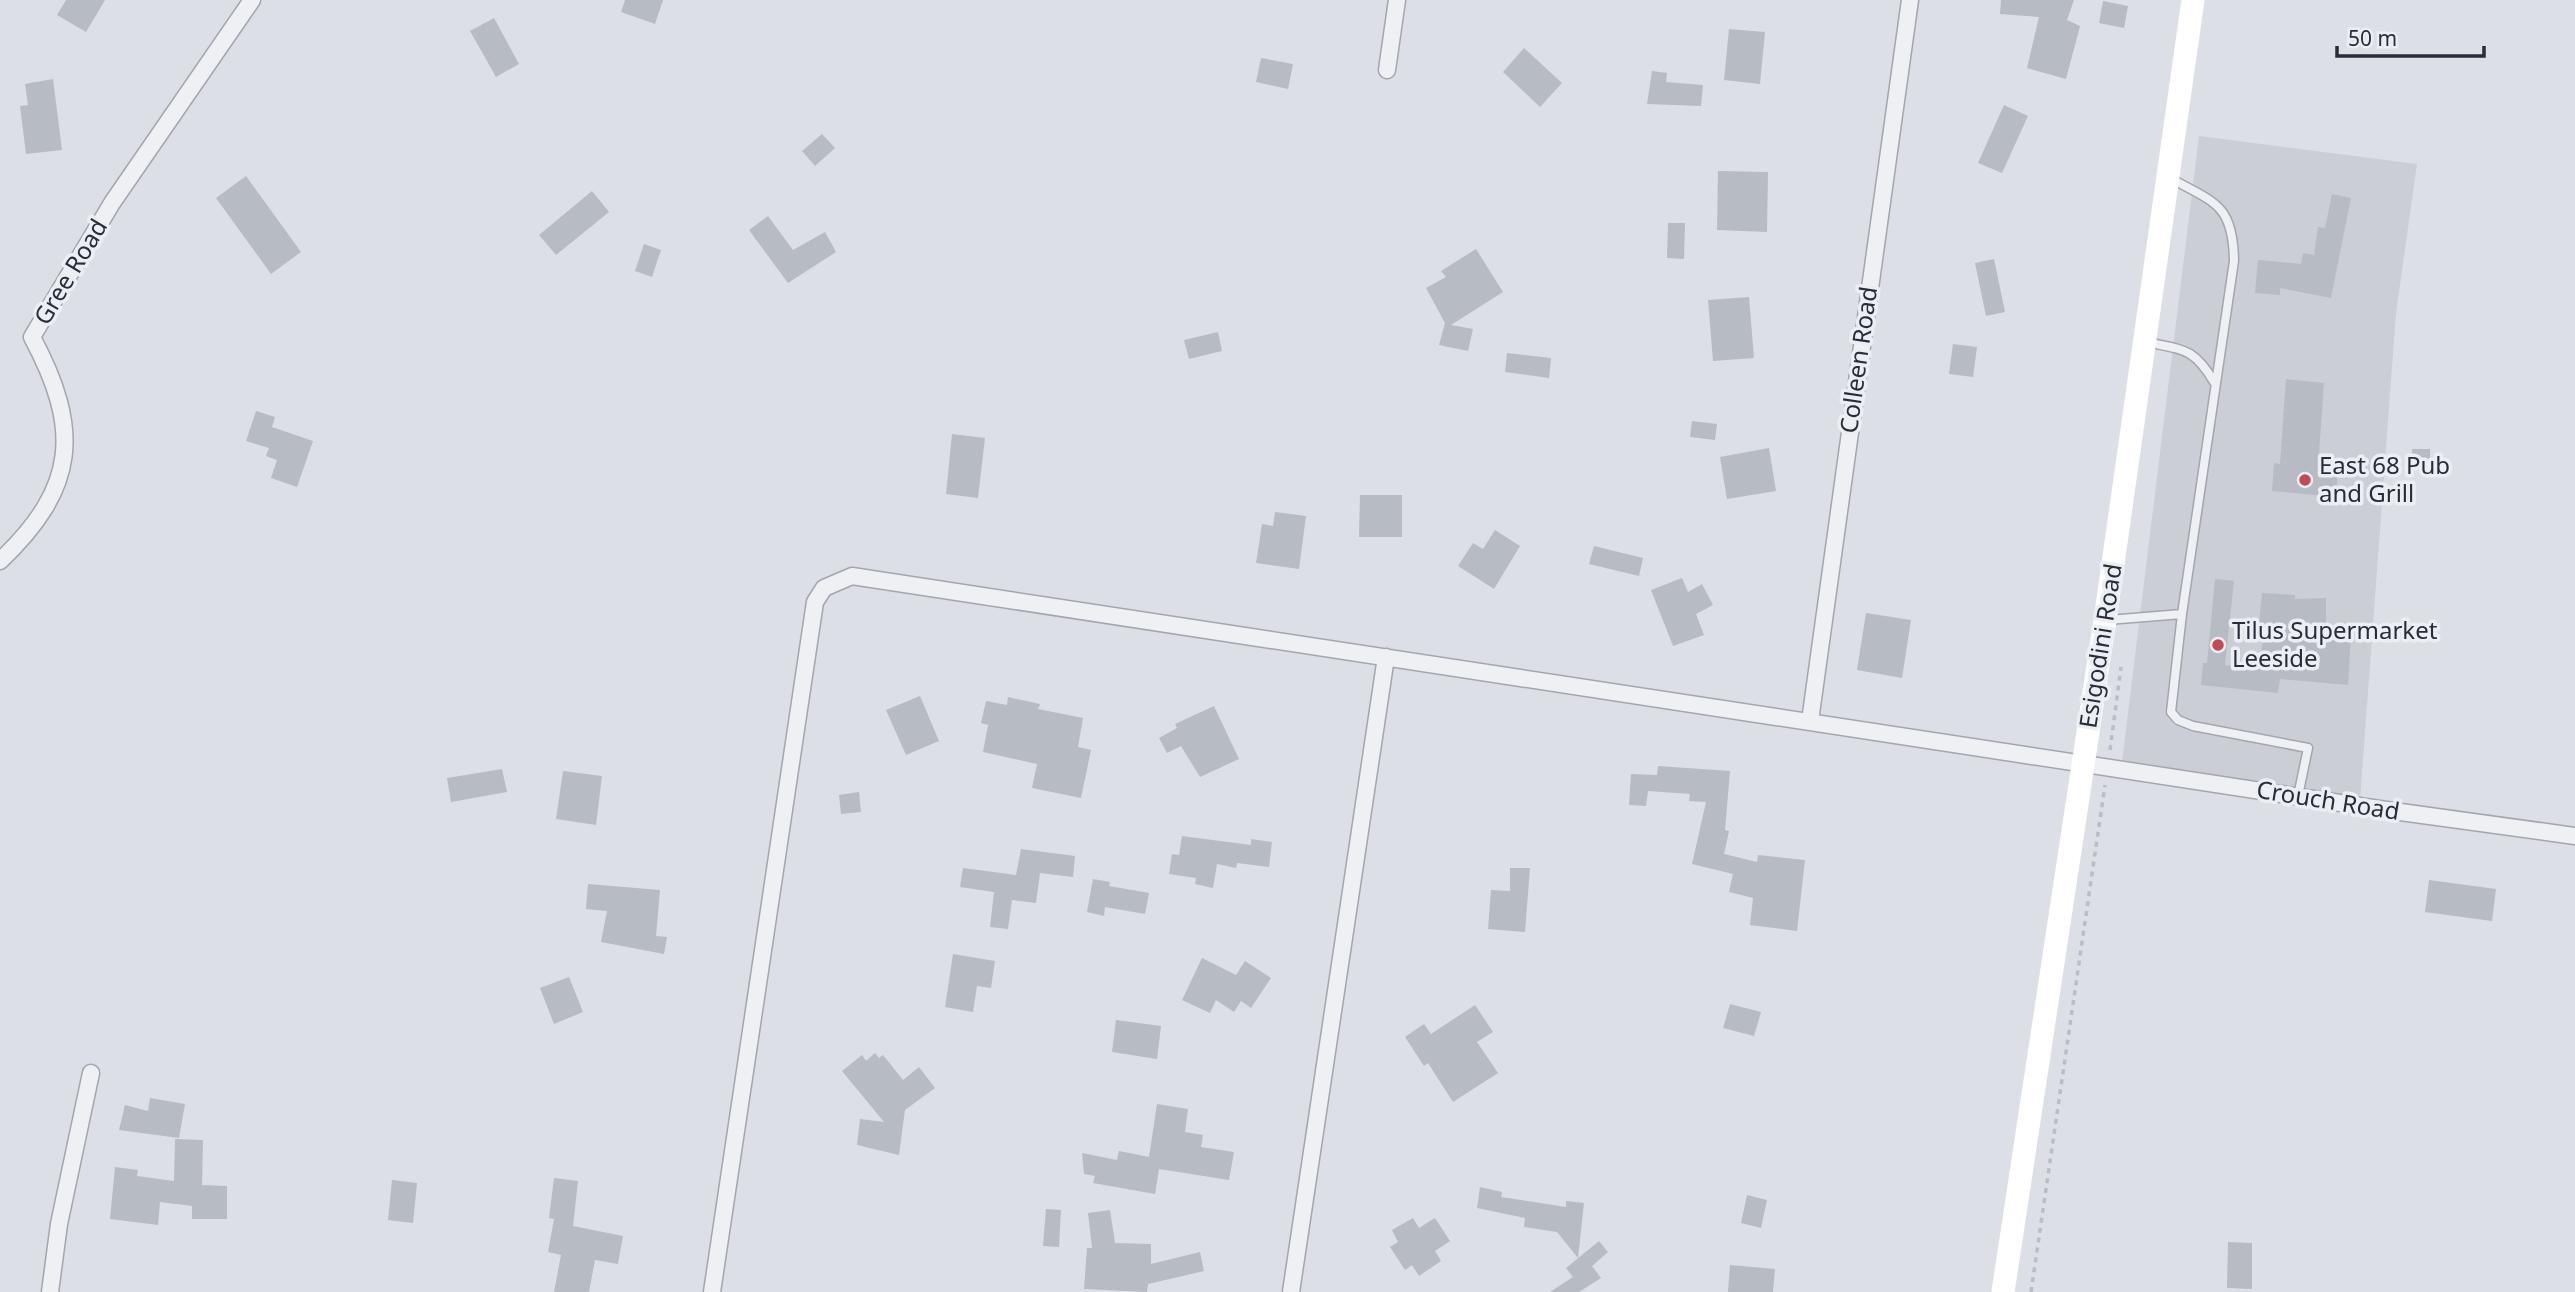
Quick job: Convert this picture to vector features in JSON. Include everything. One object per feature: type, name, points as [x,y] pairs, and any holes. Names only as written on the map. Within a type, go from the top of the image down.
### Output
[{"type":"main road","name":"Esigodini Road","points":[[2003,1292],[2146,342],[2193,0]]},
{"type":"street","name":"Gree Road","points":[[0,561],[27,535],[49,502],[65,455],[63,407],[49,369],[32,337],[112,203],[252,0]]},
{"type":"street","points":[[1387,70],[1397,0]]},
{"type":"street","name":"Colleen Road","points":[[1810,721],[1910,0]]},
{"type":"street","name":"Crouch Road","points":[[712,1292],[815,602],[824,588],[852,576],[2297,797],[2575,835]]},
{"type":"street","points":[[1291,1292],[1386,657]]},
{"type":"street","points":[[50,1292],[60,1224],[91,1073]]},
{"type":"lane","points":[[2170,178],[2220,206],[2234,232],[2234,261],[2182,614],[2171,712],[2178,720],[2193,726],[2308,748],[2297,797]]},
{"type":"lane","points":[[2146,342],[2185,351],[2200,359],[2215,383]]},
{"type":"lane","points":[[2105,620],[2182,614]]},
{"type":"shaded area","points":[[2199,136],[2417,164],[2396,313],[2360,800],[2122,762]]},
{"type":"building","points":[[66,0],[105,0],[86,32],[57,15]]},
{"type":"building","points":[[625,0],[663,0],[655,24],[621,12]]},
{"type":"building","points":[[2001,0],[2074,0],[2067,20],[2080,26],[2066,79],[2027,68],[2039,17],[2000,14]]},
{"type":"building","points":[[2103,1],[2128,6],[2124,28],[2099,23]]},
{"type":"building","points":[[494,18],[519,64],[496,77],[470,31]]},
{"type":"building","points":[[1729,29],[1765,32],[1760,84],[1724,80]]},
{"type":"building","points":[[1524,48],[1562,83],[1540,107],[1503,72]]},
{"type":"building","points":[[1261,58],[1293,64],[1288,89],[1256,82]]},
{"type":"building","points":[[1652,71],[1667,73],[1666,82],[1703,85],[1701,106],[1647,104]]},
{"type":"building","points":[[53,79],[62,150],[26,154],[20,106],[28,105],[25,84]]},
{"type":"building","points":[[2004,105],[2028,116],[2002,173],[1978,163]]},
{"type":"building","points":[[822,134],[835,148],[815,166],[802,151]]},
{"type":"building","points":[[1718,171],[1768,172],[1767,232],[1717,230]]},
{"type":"building","points":[[246,176],[301,252],[271,274],[216,198]]},
{"type":"building","points":[[592,191],[609,212],[556,255],[539,235]]},
{"type":"building","points":[[2332,194],[2351,198],[2331,298],[2280,288],[2280,295],[2255,293],[2258,260],[2301,264],[2303,253],[2314,255],[2318,227],[2325,228]]},
{"type":"building","points":[[768,216],[793,250],[825,232],[836,252],[788,283],[749,230]]},
{"type":"building","points":[[1668,223],[1685,223],[1684,259],[1667,258]]},
{"type":"building","points":[[644,244],[661,250],[652,277],[635,271]]},
{"type":"building","points":[[1476,249],[1503,292],[1451,325],[1473,329],[1468,351],[1439,345],[1445,323],[1426,288],[1446,277],[1441,271]]},
{"type":"building","points":[[1994,259],[2005,312],[1986,316],[1975,263]]},
{"type":"building","points":[[1749,297],[1754,358],[1713,361],[1708,300]]},
{"type":"building","points":[[1218,332],[1222,351],[1189,359],[1184,340]]},
{"type":"building","points":[[1953,344],[1977,347],[1973,377],[1949,374]]},
{"type":"building","points":[[1507,353],[1551,358],[1549,378],[1505,372]]},
{"type":"building","points":[[2286,379],[2324,383],[2318,467],[2338,469],[2336,497],[2272,491],[2274,463],[2280,464]]},
{"type":"building","points":[[256,411],[275,417],[272,427],[313,441],[297,487],[271,478],[277,460],[266,456],[269,448],[246,441]]},
{"type":"building","points":[[1692,421],[1717,424],[1715,440],[1690,437]]},
{"type":"building","points":[[952,434],[985,438],[978,498],[946,494]]},
{"type":"building","points":[[1769,448],[1776,491],[1727,499],[1720,457]]},
{"type":"building","points":[[2412,449],[2430,449],[2430,464],[2412,464]]},
{"type":"building","points":[[1360,495],[1402,495],[1402,537],[1359,537]]},
{"type":"building","points":[[1275,512],[1306,516],[1299,569],[1256,563],[1262,524],[1273,526]]},
{"type":"building","points":[[1495,530],[1520,546],[1494,589],[1458,566],[1473,543],[1483,549]]},
{"type":"building","points":[[1594,546],[1643,558],[1639,576],[1589,564]]},
{"type":"building","points":[[1682,578],[1688,592],[1702,584],[1713,605],[1696,614],[1704,635],[1673,646],[1651,590]]},
{"type":"building","points":[[2215,579],[2234,581],[2225,665],[2258,669],[2266,626],[2259,625],[2262,593],[2295,595],[2295,599],[2326,598],[2326,632],[2351,634],[2348,685],[2280,679],[2278,693],[2201,685],[2203,663],[2207,663]]},
{"type":"building","points":[[1866,613],[1911,620],[1902,678],[1857,670]]},
{"type":"building","points":[[920,696],[939,741],[906,755],[886,710]]},
{"type":"building","points":[[1008,697],[1040,704],[1038,709],[1083,718],[1078,747],[1091,750],[1081,798],[1032,788],[1037,764],[983,752],[988,725],[981,723],[986,701],[1007,705]]},
{"type":"building","points":[[1214,706],[1239,759],[1200,777],[1181,746],[1167,753],[1159,738],[1177,728],[1175,724]]},
{"type":"building","points":[[1658,766],[1730,771],[1725,830],[1729,831],[1724,854],[1757,862],[1758,855],[1805,860],[1797,931],[1750,925],[1753,898],[1729,892],[1733,874],[1692,864],[1706,802],[1689,801],[1690,794],[1648,791],[1646,806],[1629,805],[1631,774],[1657,775]]},
{"type":"building","points":[[502,769],[507,792],[451,802],[447,778]]},
{"type":"building","points":[[563,771],[602,776],[596,825],[556,819]]},
{"type":"building","points":[[859,792],[861,812],[841,814],[839,795]]},
{"type":"building","points":[[1182,836],[1251,845],[1251,839],[1272,842],[1269,867],[1237,863],[1236,868],[1217,864],[1213,888],[1195,884],[1196,878],[1169,874],[1172,854],[1179,855]]},
{"type":"building","points":[[1021,849],[1075,856],[1073,877],[1040,873],[1036,903],[1012,900],[1008,929],[990,927],[994,892],[960,887],[963,868],[1016,875]]},
{"type":"building","points":[[1510,868],[1530,868],[1525,932],[1488,929],[1491,890],[1510,891]]},
{"type":"building","points":[[1093,879],[1110,882],[1109,886],[1149,893],[1145,914],[1105,907],[1104,916],[1087,912]]},
{"type":"building","points":[[2429,880],[2496,889],[2492,921],[2425,912]]},
{"type":"building","points":[[588,884],[660,890],[656,936],[667,937],[664,954],[601,942],[607,911],[586,909]]},
{"type":"building","points":[[953,954],[995,961],[991,988],[977,986],[973,1012],[945,1007]]},
{"type":"building","points":[[1202,958],[1236,975],[1245,961],[1271,978],[1251,1008],[1241,1001],[1234,1012],[1216,1000],[1210,1013],[1182,1000]]},
{"type":"building","points":[[569,977],[583,1012],[554,1024],[540,988]]},
{"type":"building","points":[[1730,1004],[1761,1012],[1754,1036],[1723,1028]]},
{"type":"building","points":[[1475,1005],[1493,1032],[1477,1042],[1498,1073],[1453,1102],[1428,1063],[1424,1066],[1405,1037],[1424,1024],[1431,1034]]},
{"type":"building","points":[[1116,1020],[1161,1026],[1157,1059],[1112,1052]]},
{"type":"building","points":[[875,1053],[879,1058],[883,1055],[903,1080],[919,1067],[935,1088],[905,1110],[899,1155],[857,1145],[860,1119],[884,1122],[842,1071],[862,1055],[866,1061]]},
{"type":"building","points":[[150,1098],[185,1104],[179,1138],[119,1130],[125,1105],[148,1111]]},
{"type":"building","points":[[1157,1104],[1188,1109],[1185,1132],[1203,1135],[1201,1147],[1234,1152],[1229,1180],[1159,1169],[1155,1194],[1093,1183],[1095,1176],[1084,1174],[1082,1153],[1117,1160],[1119,1151],[1149,1157]]},
{"type":"building","points":[[175,1139],[203,1140],[202,1185],[227,1186],[227,1219],[192,1219],[192,1206],[160,1202],[158,1225],[110,1219],[115,1167],[138,1170],[137,1176],[174,1181]]},
{"type":"building","points":[[554,1178],[578,1181],[573,1226],[623,1236],[618,1264],[595,1260],[589,1292],[554,1292],[561,1255],[548,1252],[554,1219],[549,1218]]},
{"type":"building","points":[[392,1180],[417,1183],[413,1223],[388,1220]]},
{"type":"building","points":[[1480,1187],[1502,1192],[1501,1197],[1566,1207],[1566,1201],[1584,1203],[1578,1258],[1557,1232],[1524,1227],[1525,1218],[1477,1208]]},
{"type":"building","points":[[1747,1195],[1767,1200],[1761,1228],[1741,1223]]},
{"type":"building","points":[[1046,1209],[1061,1210],[1059,1247],[1043,1246]]},
{"type":"building","points":[[1110,1210],[1115,1243],[1151,1244],[1151,1264],[1200,1252],[1204,1271],[1148,1284],[1147,1292],[1084,1289],[1087,1248],[1092,1248],[1088,1213]]},
{"type":"building","points":[[1413,1218],[1419,1228],[1435,1218],[1450,1241],[1435,1251],[1441,1261],[1419,1276],[1412,1265],[1405,1270],[1390,1247],[1398,1242],[1392,1230]]},
{"type":"building","points":[[1599,1241],[1608,1252],[1592,1266],[1601,1278],[1579,1292],[1550,1292],[1573,1277],[1566,1268]]},
{"type":"building","points":[[2228,1242],[2252,1243],[2252,1289],[2227,1288]]},
{"type":"building","points":[[1730,1265],[1775,1269],[1773,1292],[1728,1292]]},
{"type":"place","name":"East 68 Pub and Grill","points":[[2305,480]]},
{"type":"place","name":"Tilus Supermarket Leeside","points":[[2218,645]]}]
